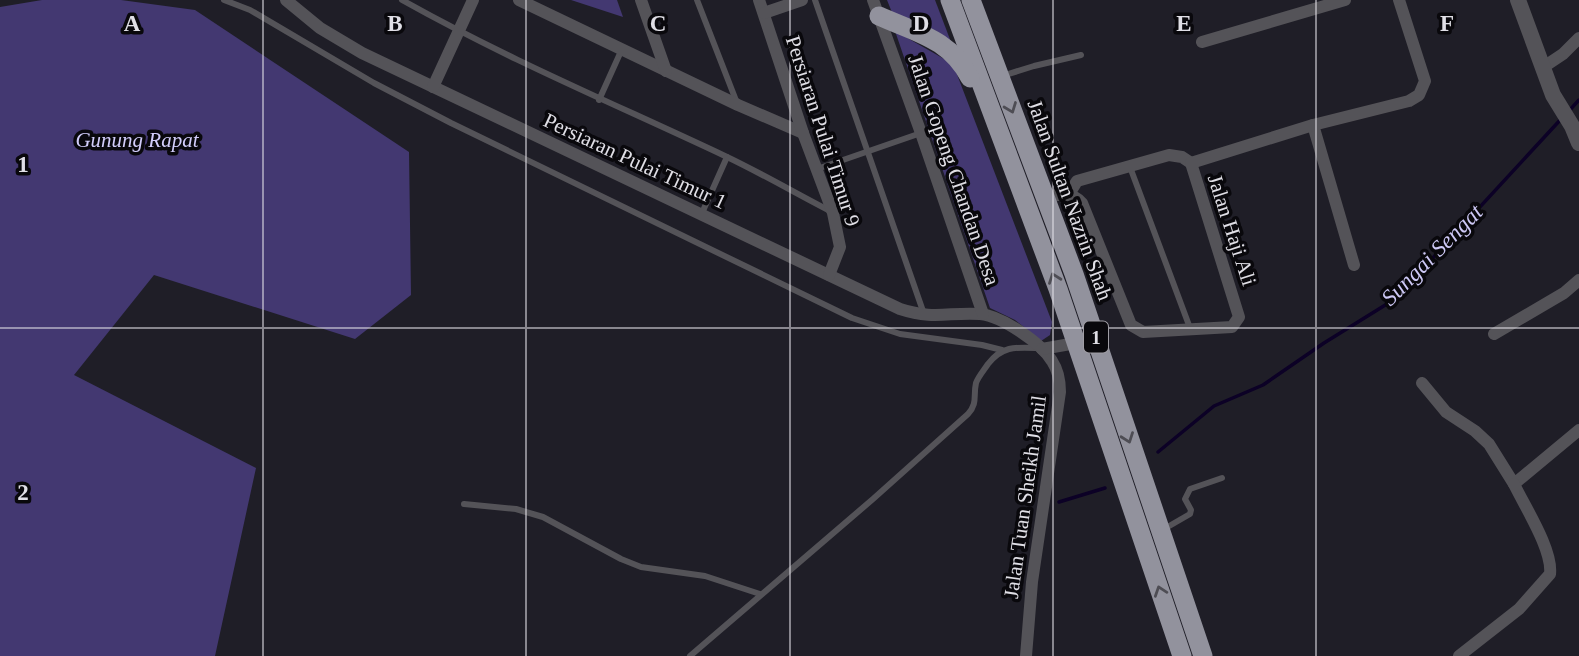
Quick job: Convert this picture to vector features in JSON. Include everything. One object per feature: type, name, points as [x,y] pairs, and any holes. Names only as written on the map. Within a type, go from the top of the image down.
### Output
[{"type":"highway","name":"Jalan Sultan Nazrin Shah","points":[[950,0],[1076,343],[1182,656]]},
{"type":"highway","points":[[960,0],[987,75],[992,111]]},
{"type":"highway","name":"Jalan Sultan Nazrin Shah","points":[[971,0],[1074,274],[1203,656]]},
{"type":"highway","points":[[978,21],[984,0]]},
{"type":"highway","points":[[876,8],[954,53],[992,111]]},
{"type":"highway","points":[[1074,274],[1073,286],[1084,325],[1076,343],[1097,366],[1105,389],[1115,400]]},
{"type":"street","name":"Persiaran Pulai Timur 1","points":[[286,0],[320,28],[362,53],[900,309],[924,316],[983,314]]},
{"type":"street","points":[[433,88],[473,0]]},
{"type":"street","points":[[519,0],[803,134]]},
{"type":"street","points":[[640,0],[666,71]]},
{"type":"street","name":"Persiaran Pulai Timur 9","points":[[759,0],[803,134],[833,213],[839,247],[829,275]]},
{"type":"street","points":[[764,13],[802,0]]},
{"type":"street","points":[[1202,42],[1345,0]]},
{"type":"street","name":"Jalan Haji Ali","points":[[1069,194],[1077,196],[1082,203],[1130,326],[1143,332],[1232,327],[1239,317],[1191,163],[1313,125],[1409,101],[1419,95],[1425,81],[1399,0]]},
{"type":"street","points":[[1518,0],[1553,95],[1579,143]]},
{"type":"street","name":"Jalan Gopeng Chandan Desa","points":[[876,8],[983,314]]},
{"type":"street","points":[[1542,68],[1563,54],[1579,38]]},
{"type":"street","points":[[1313,125],[1354,265]]},
{"type":"street","points":[[1045,197],[1069,194],[1077,181],[1170,155],[1182,157],[1191,163]]},
{"type":"street","points":[[1494,334],[1564,293],[1579,280]]},
{"type":"street","points":[[983,314],[1003,322],[1042,349],[1076,343]]},
{"type":"street","name":"Jalan Tuan Sheikh Jamil","points":[[1026,656],[1032,582],[1060,392],[1057,370],[1042,349]]},
{"type":"street","points":[[1422,383],[1446,412],[1489,444],[1514,484],[1545,548],[1551,567],[1550,575],[1519,609],[1459,656]]},
{"type":"street","points":[[1514,484],[1579,430]]},
{"type":"lane","points":[[224,0],[250,10],[374,83],[451,123],[852,318],[900,334],[1002,350]]},
{"type":"lane","points":[[402,0],[458,32],[599,100],[727,157],[833,213]]},
{"type":"lane","points":[[697,0],[738,105]]},
{"type":"lane","points":[[815,0],[924,316]]},
{"type":"lane","points":[[599,100],[622,49]]},
{"type":"lane","points":[[1000,77],[1034,65],[1081,55]]},
{"type":"lane","points":[[817,169],[868,149],[921,133]]},
{"type":"lane","points":[[702,213],[727,157]]},
{"type":"lane","points":[[1130,167],[1191,330]]},
{"type":"lane","points":[[690,656],[968,414],[974,408],[977,397],[976,384],[1002,350],[1011,347],[1042,349]]},
{"type":"lane","points":[[1161,530],[1190,514],[1191,510],[1185,499],[1190,489],[1222,478]]},
{"type":"lane","points":[[464,503],[516,509],[543,517],[641,567],[705,576],[760,594]]},
{"type":"green space","name":"Gunung Rapat","points":[[42,0],[121,0],[195,10],[409,152],[411,295],[355,339],[154,275],[74,375],[256,468],[215,656],[0,656],[0,7]]},
{"type":"green space","points":[[571,0],[617,0],[623,17]]},
{"type":"green space","points":[[887,0],[935,0],[951,42],[893,15]]},
{"type":"green space","points":[[895,31],[953,64],[1052,322],[1050,335],[1041,341],[1015,320],[990,308]]},
{"type":"waterway","name":"Sungai Sengat","points":[[1568,112],[1579,100]]},
{"type":"waterway","name":"Sungai Sengat","points":[[1158,452],[1214,406],[1263,385],[1395,299],[1562,118]]},
{"type":"waterway","name":"Sungai Sengat","points":[[1059,502],[1105,488]]}]
